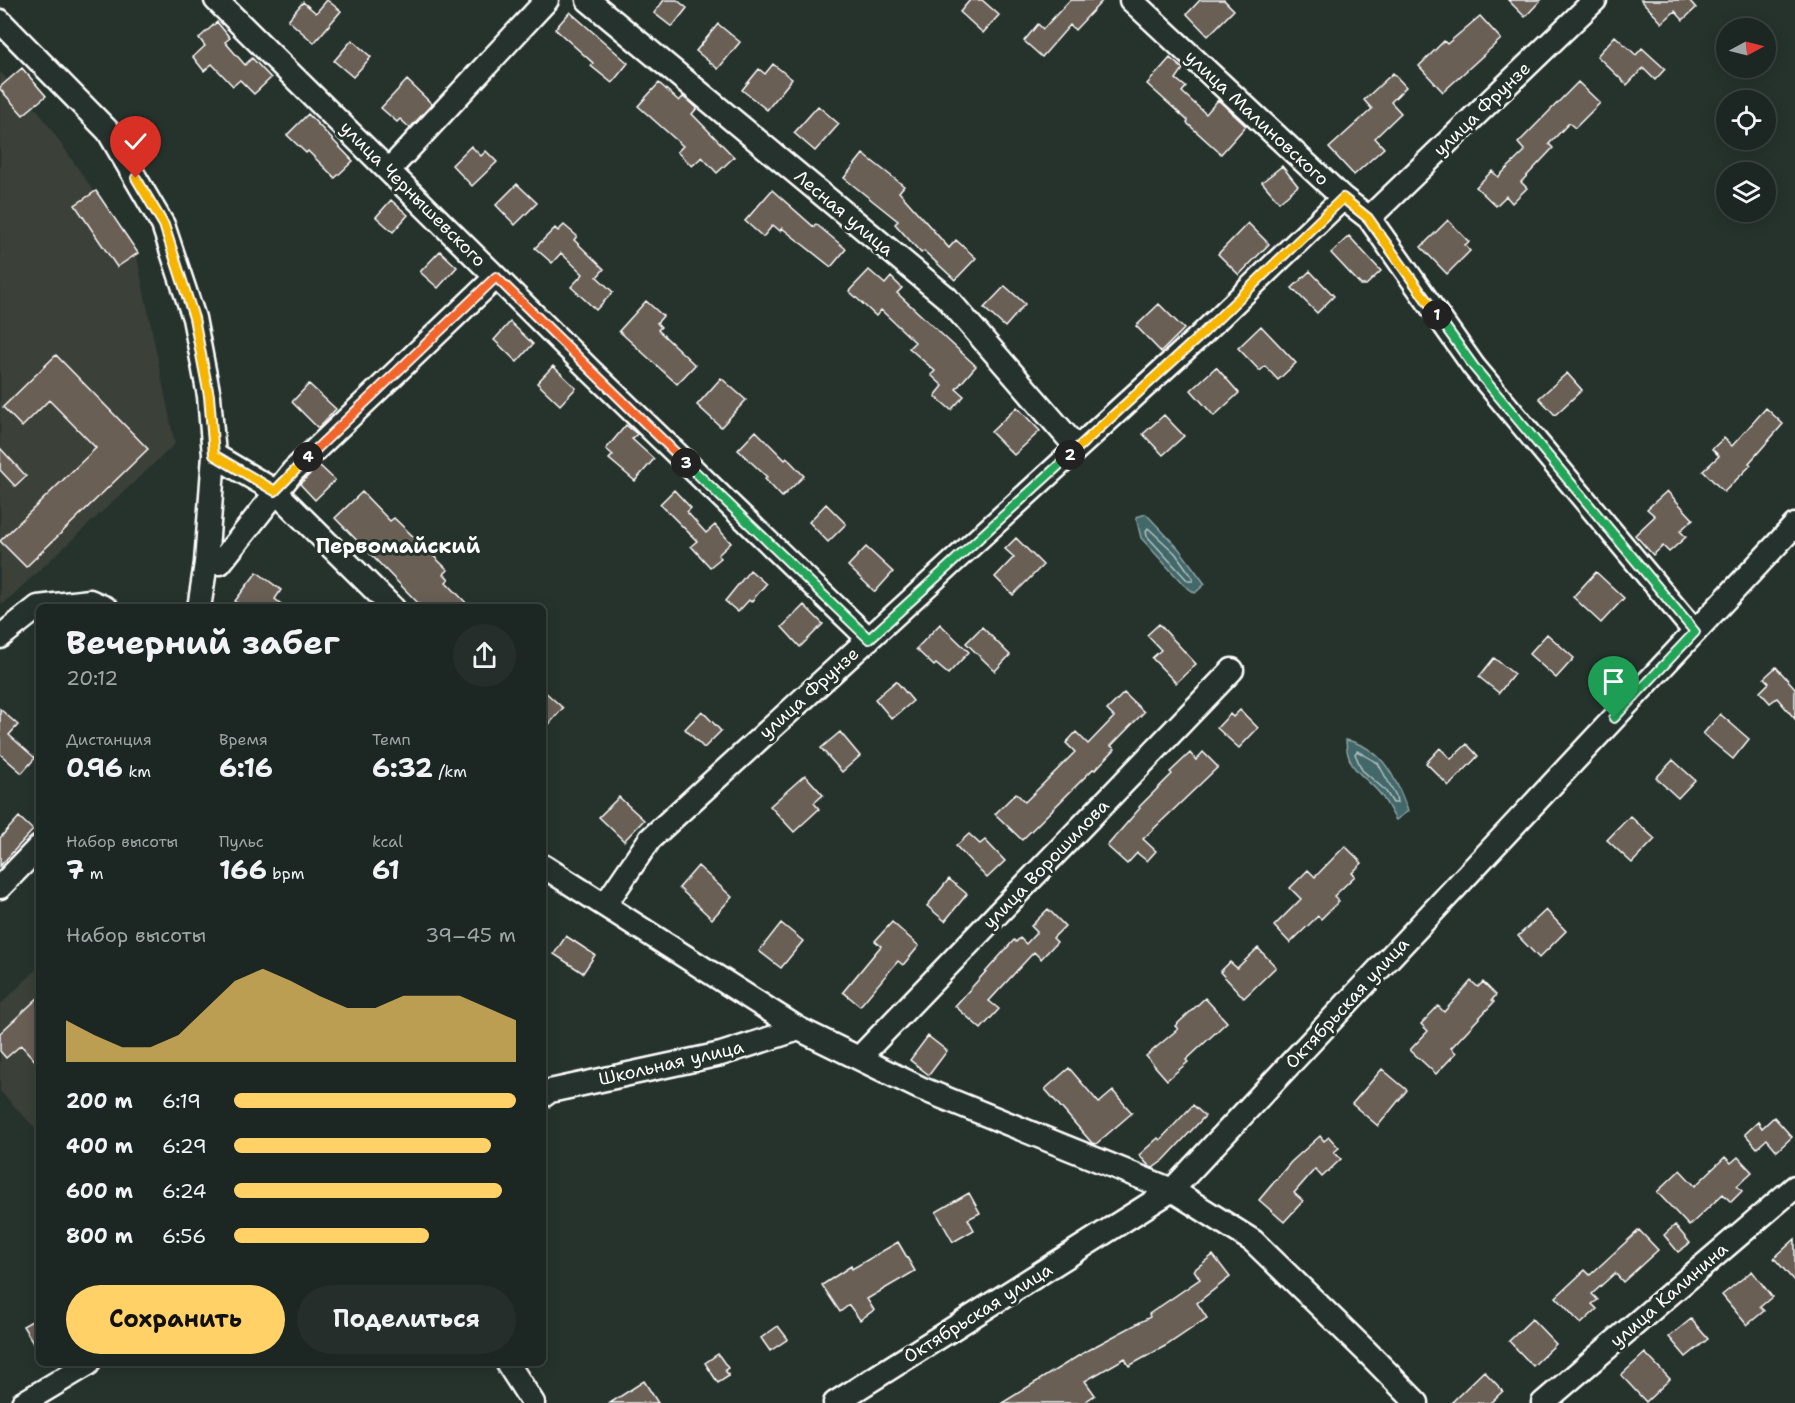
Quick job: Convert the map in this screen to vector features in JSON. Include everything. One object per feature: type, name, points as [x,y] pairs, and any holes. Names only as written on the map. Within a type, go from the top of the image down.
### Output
[{"type":"street","name":"улица Чернышевского","points":[[216,0],[496,277],[869,639]]},
{"type":"street","points":[[389,170],[547,0]]},
{"type":"street","name":"Лесная улица","points":[[588,0],[947,298],[1077,448]]},
{"type":"street","name":"улица Малиновского","points":[[1131,0],[1343,198],[1368,218],[1474,367],[1695,632]]},
{"type":"street","name":"улица Фрунзе","points":[[1368,218],[1595,0]]},
{"type":"street","points":[[0,21],[108,131],[164,225],[194,318],[209,396],[214,455],[206,563],[200,604]]},
{"type":"street","name":"улица Фрунзе","points":[[605,906],[650,839],[1201,335],[1343,198]]},
{"type":"street","points":[[206,563],[220,563],[293,471],[496,277]]},
{"type":"street","points":[[214,455],[275,491],[389,604]]},
{"type":"street","name":"Октябрьская улица","points":[[835,1403],[1172,1190],[1795,525]]},
{"type":"street","points":[[64,604],[90,601],[97,604]]},
{"type":"street","points":[[0,637],[36,609]]},
{"type":"street","name":"улица Ворошилова","points":[[859,1058],[1232,670]]},
{"type":"street","points":[[0,887],[36,850]]},
{"type":"street","points":[[546,868],[799,1029],[920,1088],[1172,1190],[1253,1241],[1417,1403]]},
{"type":"street","name":"Школьная улица","points":[[546,1094],[550,1091],[721,1054],[799,1029]]},
{"type":"street","name":"улица Калинина","points":[[1543,1403],[1795,1187]]},
{"type":"street","points":[[22,1403],[85,1366]]},
{"type":"street","points":[[509,1366],[533,1403]]},
{"type":"shaded area","points":[[0,72],[39,112],[136,252],[175,444],[3,604],[0,601]]},
{"type":"shaded area","points":[[36,970],[36,1129],[0,1091],[0,1005]]},
{"type":"water","points":[[1146,514],[1179,549],[1205,584],[1195,593],[1184,585],[1141,538],[1136,517]]},
{"type":"water","points":[[1346,740],[1370,750],[1379,757],[1393,776],[1408,811],[1396,820],[1381,795],[1353,766],[1347,751]]},
{"type":"building","points":[[327,0],[341,11],[314,43],[288,20],[303,2],[316,13]]},
{"type":"building","points":[[664,0],[677,0],[687,8],[672,27],[654,13]]},
{"type":"building","points":[[970,0],[982,0],[999,15],[983,33],[960,12]]},
{"type":"building","points":[[1070,0],[1103,0],[1075,30],[1070,25],[1042,57],[1024,41],[1038,24],[1043,29]]},
{"type":"building","points":[[1200,0],[1224,0],[1234,10],[1208,36],[1187,14]]},
{"type":"building","points":[[1508,0],[1541,0],[1525,17]]},
{"type":"building","points":[[1641,0],[1689,0],[1696,8],[1683,20],[1675,11],[1662,23]]},
{"type":"building","points":[[570,12],[628,63],[612,83],[591,66],[593,63],[555,29]]},
{"type":"building","points":[[1480,16],[1501,39],[1443,92],[1419,66],[1444,41],[1447,44]]},
{"type":"building","points":[[217,22],[230,38],[225,42],[245,65],[252,58],[271,78],[254,94],[240,80],[233,86],[212,64],[204,71],[193,57],[205,46],[199,38]]},
{"type":"building","points":[[718,24],[740,42],[718,69],[696,51]]},
{"type":"building","points":[[1615,36],[1636,55],[1642,48],[1665,69],[1655,80],[1643,68],[1627,85],[1597,56]]},
{"type":"building","points":[[352,40],[371,57],[353,77],[334,61]]},
{"type":"building","points":[[1170,58],[1183,69],[1176,79],[1186,87],[1182,92],[1206,114],[1218,100],[1246,126],[1221,154],[1147,84]]},
{"type":"building","points":[[773,64],[792,79],[767,110],[742,90],[759,69],[765,74]]},
{"type":"building","points":[[22,68],[46,96],[23,115],[0,89]]},
{"type":"building","points":[[1393,73],[1406,87],[1391,102],[1401,113],[1375,138],[1384,148],[1354,175],[1329,148],[1372,109],[1364,100]]},
{"type":"building","points":[[407,80],[432,104],[410,128],[400,119],[397,122],[381,108]]},
{"type":"building","points":[[1578,82],[1600,103],[1575,128],[1569,123],[1549,144],[1553,148],[1521,182],[1527,188],[1512,203],[1506,196],[1496,206],[1476,187],[1492,171],[1498,177],[1525,151],[1518,143]]},
{"type":"building","points":[[659,83],[679,101],[683,97],[697,108],[692,114],[734,157],[717,173],[702,157],[692,166],[677,152],[683,146],[638,106]]},
{"type":"building","points":[[818,106],[839,124],[815,151],[794,133]]},
{"type":"building","points":[[308,114],[353,161],[335,178],[308,151],[306,153],[287,135]]},
{"type":"building","points":[[471,146],[481,156],[486,151],[497,162],[472,186],[452,165]]},
{"type":"building","points":[[863,154],[904,186],[899,192],[949,248],[956,240],[976,258],[955,280],[924,251],[921,253],[895,224],[898,221],[844,178]]},
{"type":"building","points":[[1282,166],[1298,186],[1279,202],[1262,182]]},
{"type":"building","points":[[517,184],[537,203],[515,225],[496,205]]},
{"type":"building","points":[[772,190],[814,227],[816,224],[846,249],[831,267],[782,228],[780,231],[773,225],[763,237],[745,221]]},
{"type":"building","points":[[96,191],[138,253],[117,267],[75,205]]},
{"type":"building","points":[[391,200],[408,215],[393,232],[376,217]]},
{"type":"building","points":[[1448,220],[1469,242],[1465,245],[1470,251],[1447,274],[1421,247]]},
{"type":"building","points":[[1248,223],[1269,244],[1239,275],[1218,254]]},
{"type":"building","points":[[564,225],[577,236],[574,240],[604,269],[597,277],[613,292],[596,310],[571,287],[583,274],[561,253],[552,263],[535,248],[555,228],[558,231]]},
{"type":"building","points":[[1349,236],[1381,271],[1366,285],[1361,285],[1331,253]]},
{"type":"building","points":[[440,251],[457,267],[438,288],[420,272]]},
{"type":"building","points":[[869,270],[885,284],[891,277],[902,288],[897,293],[976,366],[956,389],[964,396],[951,410],[935,396],[943,386],[931,375],[935,371],[909,348],[915,342],[881,310],[876,316],[849,291]]},
{"type":"building","points":[[1310,271],[1334,296],[1317,313],[1292,288]]},
{"type":"building","points":[[1005,286],[1025,304],[1005,327],[984,308]]},
{"type":"building","points":[[646,301],[663,316],[657,323],[661,327],[658,330],[695,365],[677,384],[619,331]]},
{"type":"building","points":[[1159,304],[1184,329],[1161,352],[1136,326]]},
{"type":"building","points":[[510,322],[533,344],[517,362],[494,340]]},
{"type":"building","points":[[1261,326],[1296,363],[1278,380],[1265,366],[1260,371],[1238,348]]},
{"type":"building","points":[[56,355],[148,449],[26,567],[0,541],[96,448],[49,400],[22,427],[3,407]]},
{"type":"building","points":[[553,366],[576,388],[560,405],[537,383]]},
{"type":"building","points":[[1216,367],[1239,393],[1214,416],[1191,390]]},
{"type":"building","points":[[1567,373],[1582,390],[1555,415],[1539,398]]},
{"type":"building","points":[[721,378],[746,400],[721,427],[697,405]]},
{"type":"building","points":[[309,384],[336,409],[318,428],[292,402]]},
{"type":"building","points":[[1017,407],[1040,431],[1014,455],[991,432]]},
{"type":"building","points":[[1766,408],[1783,424],[1749,463],[1751,465],[1724,492],[1703,471],[1719,456],[1712,449],[1724,438],[1732,446]]},
{"type":"building","points":[[1164,415],[1184,436],[1163,455],[1143,434]]},
{"type":"building","points":[[626,425],[637,434],[632,439],[654,459],[635,481],[609,459],[613,455],[606,449]]},
{"type":"building","points":[[756,431],[804,476],[782,497],[765,479],[767,477],[738,450]]},
{"type":"building","points":[[0,448],[26,476],[15,486],[0,470]]},
{"type":"building","points":[[319,465],[335,480],[315,500],[300,484]]},
{"type":"building","points":[[674,490],[691,508],[687,512],[706,533],[715,525],[731,543],[718,555],[721,558],[710,567],[691,546],[697,541],[660,504]]},
{"type":"building","points":[[1667,491],[1693,519],[1680,531],[1686,537],[1669,552],[1663,546],[1653,555],[1635,535],[1655,516],[1647,509]]},
{"type":"building","points":[[362,492],[390,521],[394,518],[448,570],[444,574],[449,579],[446,582],[467,604],[419,604],[335,518]]},
{"type":"building","points":[[826,504],[846,524],[828,542],[809,522]]},
{"type":"building","points":[[1016,538],[1043,565],[1013,595],[995,577],[1014,557],[1005,549]]},
{"type":"building","points":[[866,547],[893,572],[875,592],[848,566]]},
{"type":"building","points":[[750,570],[766,584],[751,602],[749,600],[738,612],[725,601]]},
{"type":"building","points":[[257,572],[281,590],[275,599],[281,604],[238,604],[235,601]]},
{"type":"building","points":[[1596,572],[1624,598],[1601,623],[1573,597]]},
{"type":"building","points":[[804,605],[823,624],[800,647],[782,627]]},
{"type":"building","points":[[940,624],[969,652],[948,674],[936,664],[934,666],[916,649]]},
{"type":"building","points":[[1159,624],[1196,664],[1176,683],[1152,658],[1161,650],[1147,635]]},
{"type":"building","points":[[982,627],[1010,655],[995,671],[966,643]]},
{"type":"building","points":[[1547,634],[1574,658],[1556,678],[1529,654]]},
{"type":"building","points":[[1494,658],[1514,674],[1499,693],[1479,677]]},
{"type":"building","points":[[1776,667],[1795,688],[1795,719],[1777,698],[1770,703],[1760,692],[1769,683],[1764,678]]},
{"type":"building","points":[[896,681],[913,701],[892,719],[875,699]]},
{"type":"building","points":[[546,693],[563,708],[546,728]]},
{"type":"building","points":[[1124,693],[1144,712],[1111,746],[1115,749],[1095,770],[1093,769],[1022,840],[995,814],[1016,793],[1025,802],[1075,752],[1066,743],[1076,732],[1088,744],[1114,717],[1107,710]]},
{"type":"building","points":[[0,709],[18,725],[9,735],[35,758],[22,773],[0,754]]},
{"type":"building","points":[[1240,710],[1258,728],[1239,748],[1217,728],[1230,714],[1233,717]]},
{"type":"building","points":[[702,711],[721,731],[704,748],[685,729]]},
{"type":"building","points":[[1720,714],[1749,739],[1733,759],[1703,734]]},
{"type":"building","points":[[840,732],[860,756],[842,772],[821,748]]},
{"type":"building","points":[[1467,744],[1478,756],[1449,786],[1426,763],[1440,748],[1451,759]]},
{"type":"building","points":[[1203,752],[1218,767],[1143,839],[1156,851],[1147,861],[1137,853],[1127,864],[1107,846],[1139,807],[1172,774],[1170,772],[1190,753],[1196,760]]},
{"type":"building","points":[[1673,760],[1695,780],[1678,798],[1656,778]]},
{"type":"building","points":[[805,775],[823,795],[814,803],[819,809],[794,832],[770,806]]},
{"type":"building","points":[[619,797],[644,820],[624,841],[599,817]]},
{"type":"building","points":[[1630,816],[1655,839],[1632,863],[1607,840]]},
{"type":"building","points":[[19,817],[33,830],[0,866],[0,838]]},
{"type":"building","points":[[969,834],[980,844],[985,840],[1005,861],[987,878],[956,846]]},
{"type":"building","points":[[1345,846],[1362,863],[1352,873],[1355,876],[1334,896],[1339,901],[1321,919],[1318,916],[1290,943],[1274,926],[1301,899],[1290,888],[1308,870],[1315,877]]},
{"type":"building","points":[[698,866],[732,897],[712,919],[679,888]]},
{"type":"building","points":[[949,879],[967,894],[945,921],[927,906]]},
{"type":"building","points":[[1048,909],[1065,926],[1053,938],[1057,942],[1041,959],[1034,952],[989,1001],[999,1009],[981,1029],[955,1006],[1014,940],[1016,942],[1020,938],[1026,944],[1037,932],[1031,926]]},
{"type":"building","points":[[1546,910],[1566,931],[1539,958],[1518,936]]},
{"type":"building","points":[[892,922],[919,946],[903,965],[898,961],[860,1006],[843,992],[881,946],[875,941]]},
{"type":"building","points":[[781,923],[803,941],[781,968],[759,951]]},
{"type":"building","points":[[566,936],[595,955],[583,973],[554,954]]},
{"type":"building","points":[[1258,948],[1276,967],[1244,998],[1220,972],[1230,962],[1237,968]]},
{"type":"building","points":[[1471,981],[1478,987],[1483,982],[1496,995],[1492,1000],[1494,1002],[1451,1048],[1456,1053],[1436,1074],[1410,1050],[1428,1031],[1421,1024],[1438,1006],[1444,1012]]},
{"type":"building","points":[[1205,998],[1227,1022],[1167,1080],[1146,1056],[1178,1029],[1175,1026]]},
{"type":"building","points":[[36,1000],[36,1062],[21,1045],[6,1058],[0,1051],[0,1033]]},
{"type":"building","points":[[928,1036],[947,1051],[929,1075],[910,1060]]},
{"type":"building","points":[[1069,1068],[1099,1103],[1113,1091],[1132,1113],[1096,1144],[1092,1143],[1045,1089]]},
{"type":"building","points":[[1382,1069],[1407,1090],[1378,1126],[1352,1104]]},
{"type":"building","points":[[1193,1105],[1205,1116],[1164,1160],[1153,1168],[1150,1167],[1139,1155],[1158,1138],[1160,1140]]},
{"type":"building","points":[[1774,1117],[1792,1137],[1777,1151],[1767,1139],[1757,1148],[1745,1134],[1758,1122],[1762,1128]]},
{"type":"building","points":[[1320,1136],[1324,1141],[1329,1137],[1339,1148],[1334,1152],[1341,1159],[1322,1177],[1315,1169],[1294,1193],[1303,1201],[1284,1222],[1259,1200],[1291,1162]]},
{"type":"building","points":[[1725,1157],[1731,1163],[1738,1157],[1752,1172],[1737,1186],[1742,1191],[1731,1202],[1723,1194],[1689,1226],[1657,1192],[1680,1170],[1695,1186]]},
{"type":"building","points":[[969,1193],[980,1213],[968,1219],[974,1230],[953,1242],[936,1212]]},
{"type":"building","points":[[1675,1225],[1690,1243],[1678,1252],[1664,1235]]},
{"type":"building","points":[[1639,1230],[1658,1250],[1623,1282],[1615,1273],[1592,1294],[1598,1300],[1592,1304],[1597,1309],[1581,1324],[1556,1297],[1585,1270],[1590,1275]]},
{"type":"building","points":[[1795,1239],[1795,1282],[1774,1258]]},
{"type":"building","points":[[898,1242],[915,1271],[867,1299],[874,1310],[860,1320],[849,1305],[840,1312],[822,1285],[851,1266],[852,1269]]},
{"type":"building","points":[[1213,1255],[1230,1277],[1197,1303],[1207,1318],[1167,1345],[1129,1366],[1125,1358],[1085,1381],[1095,1395],[1083,1403],[1002,1403],[1088,1350],[1150,1317],[1149,1314],[1200,1279],[1194,1270]]},
{"type":"building","points":[[1752,1271],[1772,1297],[1760,1307],[1764,1311],[1747,1325],[1722,1295]]},
{"type":"building","points":[[36,1319],[36,1347],[23,1326]]},
{"type":"building","points":[[1532,1319],[1556,1344],[1533,1366],[1509,1341]]},
{"type":"building","points":[[1691,1319],[1708,1339],[1686,1357],[1669,1337]]},
{"type":"building","points":[[778,1326],[788,1339],[770,1351],[761,1338]]},
{"type":"building","points":[[1645,1353],[1670,1379],[1646,1402],[1621,1375]]},
{"type":"building","points":[[718,1354],[728,1368],[725,1370],[729,1376],[718,1383],[705,1363]]},
{"type":"building","points":[[1484,1371],[1503,1391],[1490,1403],[1451,1403]]},
{"type":"building","points":[[644,1381],[658,1403],[610,1403]]},
{"type":"district","name":"Первомайский","points":[[398,546]]},
{"type":"route","points":[[136,178],[164,225],[194,318],[209,396],[214,455],[275,491],[293,471],[496,277],[869,639],[1201,335],[1343,198],[1368,218],[1474,367],[1695,632],[1614,718]]}]
